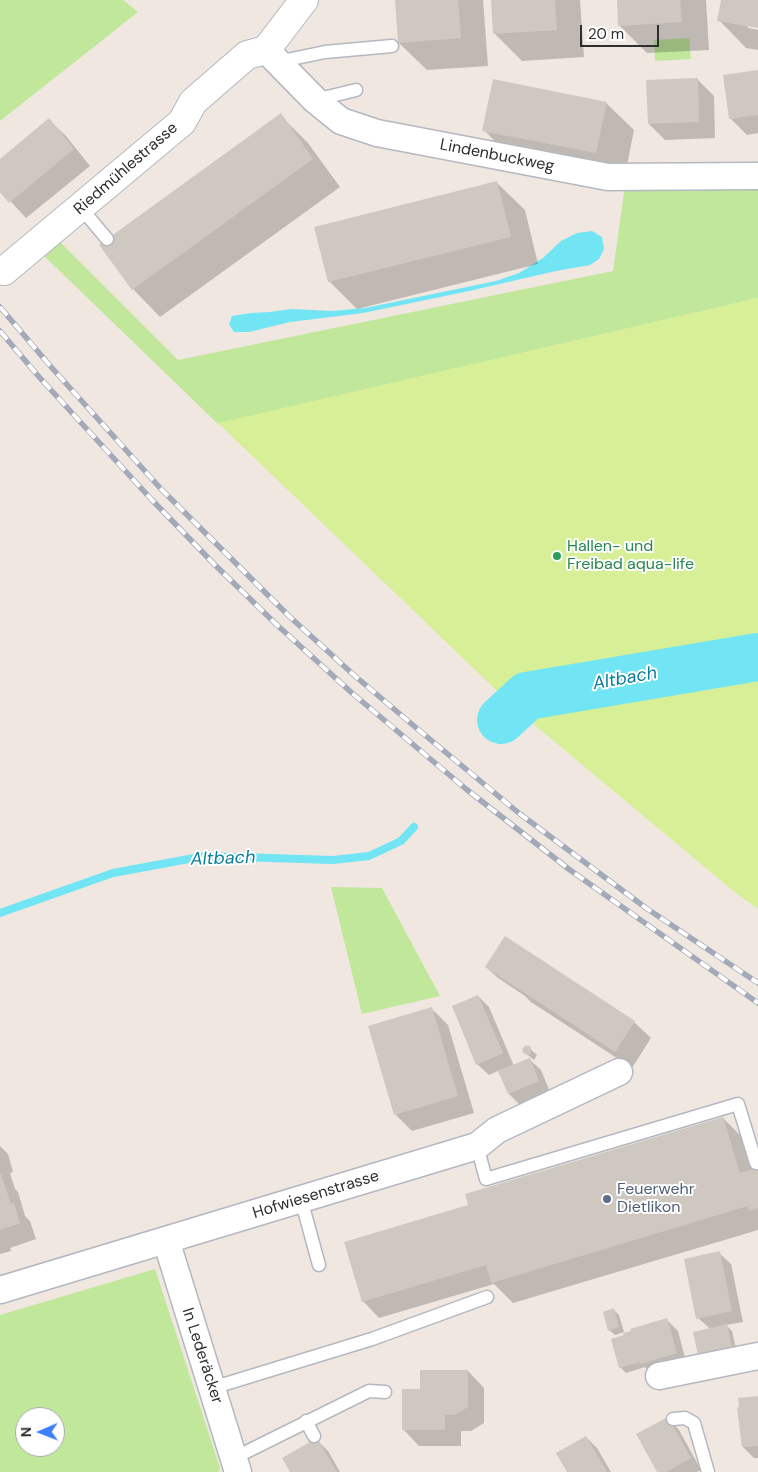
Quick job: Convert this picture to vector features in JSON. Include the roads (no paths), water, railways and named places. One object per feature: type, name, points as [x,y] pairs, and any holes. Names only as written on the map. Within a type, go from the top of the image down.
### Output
[{"type":"street","points":[[272,56],[304,0]]},
{"type":"street","name":"Riedmühlestrasse","points":[[4,271],[182,122],[193,102],[247,55],[272,56]]},
{"type":"street","name":"Lindenbuckweg","points":[[272,56],[315,100],[341,121],[377,133],[608,177],[758,176]]},
{"type":"street","name":"Hofwiesenstrasse","points":[[0,1290],[477,1146],[497,1130],[619,1072]]},
{"type":"street","name":"In Lederäcker","points":[[166,1240],[236,1465]]},
{"type":"street","points":[[659,1376],[758,1356]]},
{"type":"lane","points":[[272,56],[392,46]]},
{"type":"lane","points":[[315,100],[356,90]]},
{"type":"lane","points":[[81,208],[107,239]]},
{"type":"lane","points":[[477,1146],[486,1179],[738,1104],[756,1163]]},
{"type":"lane","points":[[301,1199],[320,1264]]},
{"type":"lane","points":[[212,1388],[372,1339],[488,1297]]},
{"type":"lane","points":[[236,1465],[306,1421],[370,1391],[385,1392]]},
{"type":"lane","points":[[673,1419],[686,1418],[694,1423],[708,1472]]},
{"type":"lane","points":[[306,1421],[314,1436]]},
{"type":"water","points":[[592,231],[602,237],[604,249],[599,259],[590,265],[363,313],[290,322],[249,332],[234,332],[229,324],[232,316],[291,309],[332,311],[365,308],[496,281],[519,273],[543,258],[561,241],[577,233]]},
{"type":"waterway","name":"Altbach","points":[[501,720],[527,696],[758,657]]},
{"type":"waterway","name":"Altbach","points":[[0,913],[113,873],[205,856],[333,860],[369,856],[401,841],[414,827]]},
{"type":"railway","points":[[0,307],[162,490],[290,617],[355,676],[520,814],[646,908],[758,983]]},
{"type":"railway","points":[[0,331],[40,378],[152,500],[215,565],[277,625],[352,693],[466,789],[570,870],[758,1003]]},
{"type":"place","name":"Hallen- und Freibad aqua-life","points":[[557,556]]},
{"type":"place","name":"Feuerwehr Dietlikon","points":[[607,1199]]}]
